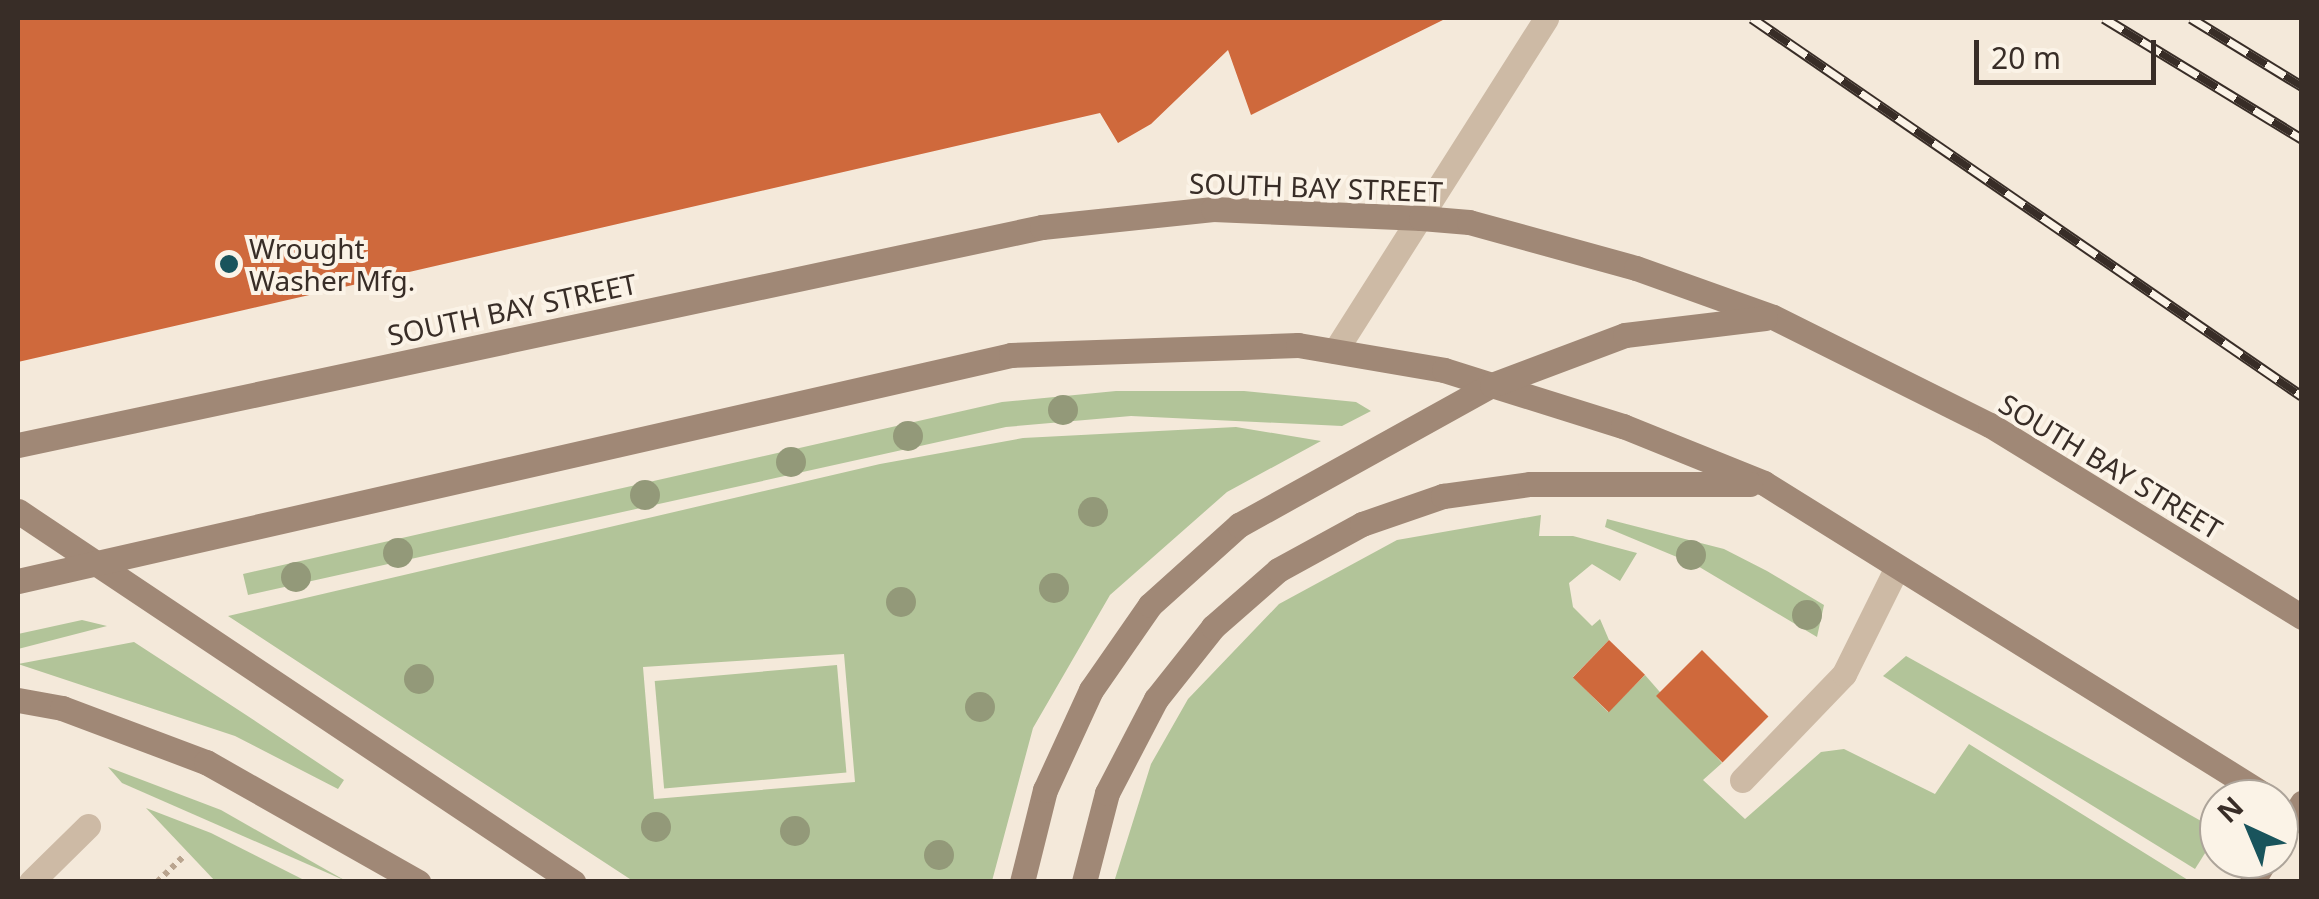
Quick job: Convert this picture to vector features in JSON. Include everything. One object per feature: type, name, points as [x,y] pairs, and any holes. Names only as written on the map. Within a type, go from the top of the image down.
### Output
[{"type":"main road","name":"SOUTH BAY STREET","points":[[18,445],[1042,226],[1213,209],[1421,218],[1469,222],[1636,268],[1773,316],[1990,426],[2302,617]]},
{"type":"main road","points":[[1022,882],[1045,790],[1083,706],[1150,605],[1239,524],[1492,385],[1624,335],[1773,316]]},
{"type":"main road","points":[[18,580],[1011,355],[1167,344],[1335,352],[1492,385],[1764,483],[2239,779]]},
{"type":"main road","points":[[1084,882],[1107,793],[1156,699],[1213,627],[1278,570],[1362,524],[1444,496],[1530,484],[1764,483]]},
{"type":"main road","points":[[18,510],[90,564],[572,882]]},
{"type":"main road","points":[[18,700],[62,708],[206,762],[418,882]]},
{"type":"lane","points":[[1335,352],[1546,18]]},
{"type":"lane","points":[[1742,780],[1844,674],[1897,567]]},
{"type":"lane","points":[[30,882],[88,826]]},
{"type":"path","points":[[157,882],[183,858]]},
{"type":"green space","points":[[1116,391],[1244,391],[1356,402],[1371,411],[1342,426],[1131,416],[1006,427],[248,595],[243,574],[1002,402]]},
{"type":"green space","points":[[1236,427],[1321,441],[1227,492],[1110,595],[1033,728],[992,881],[633,881],[228,616],[880,464],[1023,438]],"holes":[[[844,654],[855,782],[654,799],[643,667]]]},
{"type":"green space","points":[[1541,515],[1539,536],[1573,536],[1637,553],[1620,581],[1592,564],[1569,583],[1573,607],[1592,626],[1600,619],[1609,640],[1573,677],[1608,712],[1645,675],[1722,763],[1703,780],[1745,819],[1821,752],[1844,749],[1935,794],[1969,744],[2188,880],[1114,882],[1151,764],[1188,699],[1279,604],[1397,540]]},
{"type":"green space","points":[[1607,519],[1724,549],[1767,571],[1824,605],[1817,637],[1696,565],[1605,527]]},
{"type":"green space","points":[[82,620],[107,626],[18,649],[18,634]]},
{"type":"green space","points":[[134,642],[344,780],[338,789],[235,736],[18,664]]},
{"type":"green space","points":[[1906,656],[2199,820],[2199,863],[2195,869],[1883,676]]},
{"type":"green space","points":[[837,665],[846,773],[664,789],[655,681]]},
{"type":"green space","points":[[108,767],[221,810],[346,881],[122,783]]},
{"type":"green space","points":[[146,808],[211,833],[306,881],[215,881]]},
{"type":"building","name":"Wrought Washer Mfg.","points":[[18,18],[1447,18],[1251,115],[1228,50],[1151,124],[1118,143],[1100,113],[18,362]]},
{"type":"building","points":[[1609,640],[1645,675],[1609,712],[1573,677]]},
{"type":"building","points":[[1702,650],[1768,716],[1723,762],[1656,696]]},
{"type":"railway","points":[[1752,18],[2302,396]]},
{"type":"railway","points":[[2104,18],[2302,139]]},
{"type":"railway","points":[[2191,18],[2302,86]]},
{"type":"place","name":"Wrought Washer Mfg.","points":[[229,264]]}]
